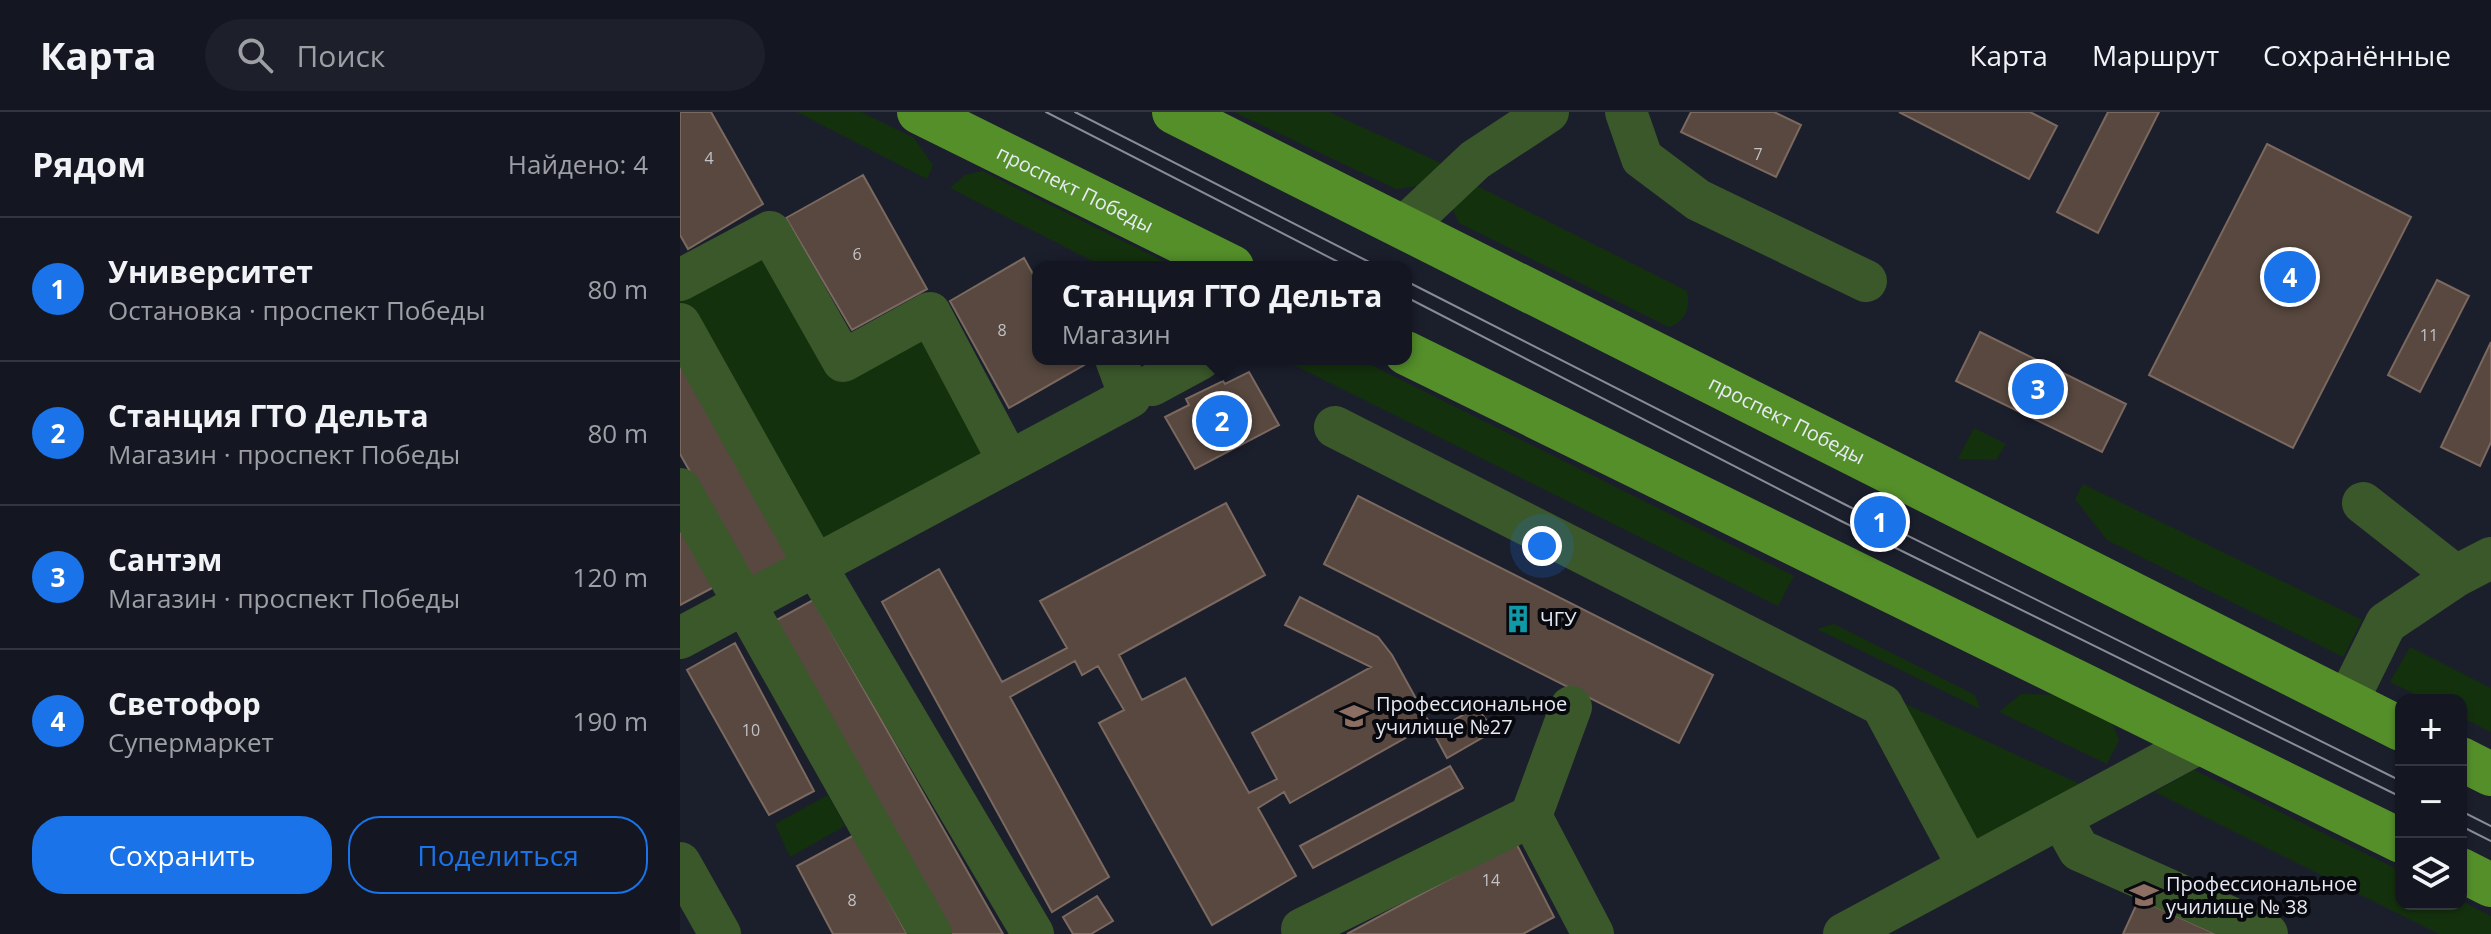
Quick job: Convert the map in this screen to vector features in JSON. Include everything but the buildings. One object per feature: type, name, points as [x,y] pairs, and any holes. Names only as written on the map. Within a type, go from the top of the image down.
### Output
[{"type":"main road","name":"проспект Победы","points":[[919,112],[1220,261]]},
{"type":"main road","name":"проспект Победы","points":[[1174,112],[2395,726]]},
{"type":"main road","points":[[1412,356],[2395,838]]},
{"type":"main road","points":[[2467,762],[2491,774]]},
{"type":"main road","points":[[2467,873],[2491,885]]},
{"type":"street","points":[[1405,226],[1475,160],[1548,112]]},
{"type":"street","points":[[1626,112],[1642,158],[1698,200],[1866,281]]},
{"type":"street","points":[[680,280],[770,232],[843,361],[930,313],[1009,462]]},
{"type":"street","points":[[680,324],[815,565],[1033,934]]},
{"type":"street","points":[[680,638],[1130,397],[1118,365]]},
{"type":"street","points":[[1152,385],[1189,365]]},
{"type":"street","points":[[1335,427],[1882,705],[1968,866]]},
{"type":"street","points":[[680,489],[931,934]]},
{"type":"street","points":[[2347,702],[2386,623],[2474,567],[2363,503]]},
{"type":"street","points":[[1292,932],[1531,816],[1571,707]]},
{"type":"street","points":[[1844,934],[2201,742]]},
{"type":"street","points":[[1531,816],[1593,934]]},
{"type":"street","points":[[2061,818],[2079,850],[2267,934]]},
{"type":"street","points":[[680,863],[720,934]]},
{"type":"green space","points":[[797,112],[861,112],[914,138],[933,165],[927,179]]},
{"type":"green space","points":[[1234,112],[1329,112],[1445,165],[1426,185],[1396,189]]},
{"type":"green space","points":[[982,171],[1163,261],[1092,261],[950,188],[965,175]]},
{"type":"green space","points":[[1477,186],[1687,291],[1687,309],[1683,318],[1669,327],[1459,223],[1453,210],[1457,200]]},
{"type":"green space","points":[[768,245],[840,372],[926,327],[994,459],[819,547],[680,305],[680,289]]},
{"type":"green space","points":[[1294,365],[1371,365],[1794,576],[1778,606]]},
{"type":"green space","points":[[1974,428],[2006,444],[1996,460],[1958,459]]},
{"type":"green space","points":[[2083,484],[2362,620],[2343,657],[2107,540],[2075,499]]},
{"type":"green space","points":[[1834,624],[1975,695],[1980,709],[1817,629]]},
{"type":"green space","points":[[2410,647],[2491,688],[2491,732],[2467,720],[2467,694],[2415,694],[2390,682]]},
{"type":"green space","points":[[2021,694],[2056,695],[2112,723],[2119,740],[2107,764],[1999,712]]},
{"type":"green space","points":[[1901,702],[2082,785],[1974,841]]},
{"type":"green space","points":[[2194,770],[2395,868],[2395,910],[2467,910],[2467,904],[2491,916],[2491,934],[2439,934],[2155,792]]},
{"type":"green space","points":[[828,795],[845,826],[790,857],[775,824]]},
{"type":"tram line","points":[[1046,112],[1336,261]]},
{"type":"tram line","points":[[1075,112],[1367,261]]},
{"type":"tram line","points":[[1412,284],[1848,506],[2395,778]]},
{"type":"tram line","points":[[1412,300],[1841,521],[2395,794]]},
{"type":"tram line","points":[[2467,814],[2491,826]]},
{"type":"tram line","points":[[2467,829],[2491,841]]},
{"type":"place","name":"Светофор","points":[[2290,277]]},
{"type":"place","name":"Сантэм","points":[[2038,389]]},
{"type":"place","name":"Станция ГТО Дельта","points":[[1222,421]]},
{"type":"place","name":"Университет","points":[[1880,522]]},
{"type":"place","name":"ЧГУ","points":[[1518,619]]},
{"type":"place","name":"Профессиональное училище №27","points":[[1354,716]]},
{"type":"place","name":"Профессиональное училище № 38","points":[[2144,895]]}]
